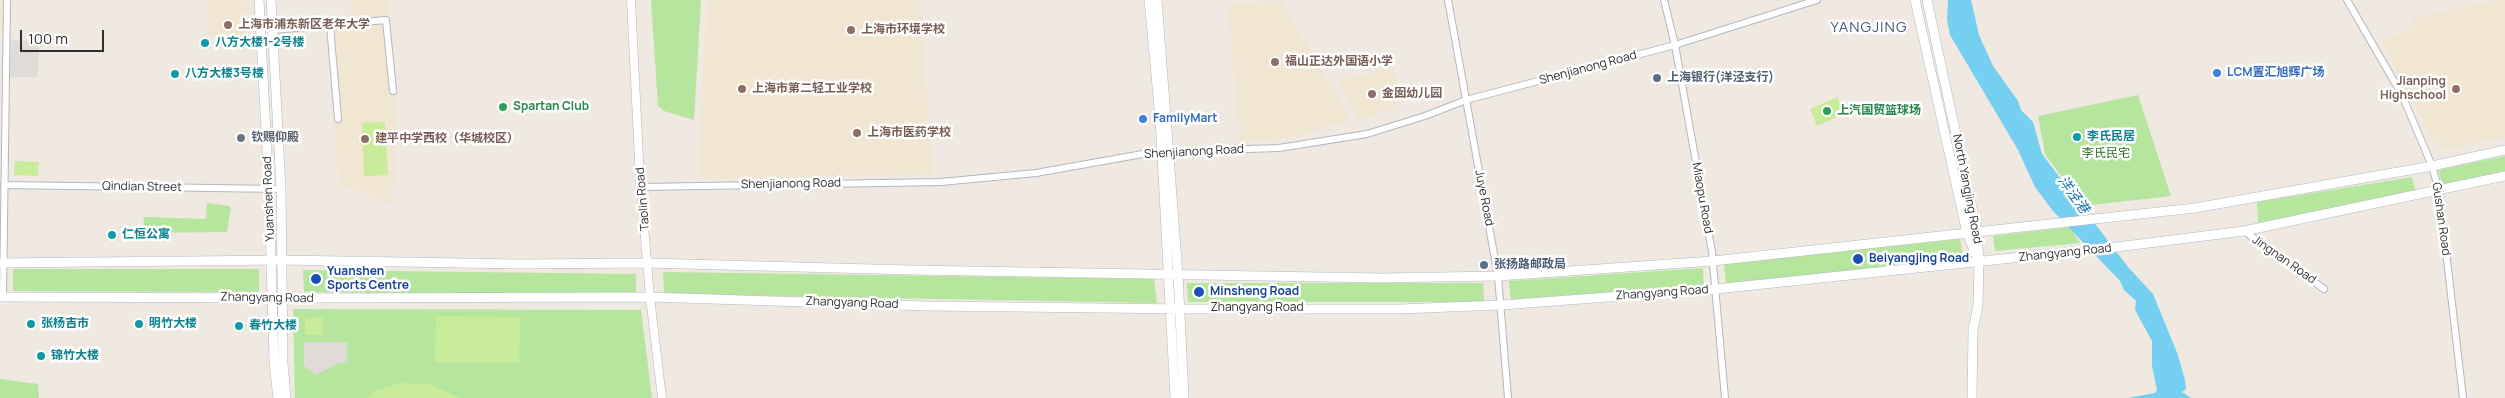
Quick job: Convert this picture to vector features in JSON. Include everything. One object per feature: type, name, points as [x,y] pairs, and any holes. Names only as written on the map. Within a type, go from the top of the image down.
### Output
[{"type":"main road","name":"Yuanshen Road","points":[[259,0],[269,189],[274,362],[278,398]]},
{"type":"main road","name":"Yuanshen Road","points":[[272,0],[281,189],[282,298],[286,398]]},
{"type":"main road","points":[[1149,0],[1166,152]]},
{"type":"main road","points":[[1157,0],[1173,274],[1175,398]]},
{"type":"main road","name":"North Yangjing Road","points":[[1915,0],[1967,233],[1979,262]]},
{"type":"main road","name":"North Yangjing Road","points":[[1927,0],[1977,232],[1979,262]]},
{"type":"main road","points":[[2,263],[283,260],[519,264],[647,263],[1381,278],[1498,276],[1713,261],[2195,208],[2432,166],[2505,150]]},
{"type":"main road","name":"Zhangyang Road","points":[[1,297],[650,297],[928,306],[1174,308],[1400,309],[1501,305],[1716,289],[2086,251],[2244,231],[2505,176]]},
{"type":"main road","points":[[1972,398],[1973,330],[1978,306],[1979,262]]},
{"type":"main road","points":[[1174,308],[1184,398]]},
{"type":"street","points":[[1,297],[6,0]]},
{"type":"street","name":"Taolin Road","points":[[631,0],[641,187],[650,297],[662,398]]},
{"type":"street","name":"Juye Road","points":[[1448,0],[1498,276],[1508,398]]},
{"type":"street","name":"Miaopu Road","points":[[1664,0],[1675,45],[1713,261],[1725,398]]},
{"type":"street","name":"Shenjianong Road","points":[[641,187],[941,182],[1036,173],[1166,152],[1278,148],[1367,134],[1425,116],[1466,100],[1675,45],[1817,0]]},
{"type":"street","name":"Gushan Road","points":[[2347,0],[2402,95],[2432,166],[2439,191],[2463,398]]},
{"type":"street","points":[[273,30],[386,20],[393,91]]},
{"type":"street","points":[[330,26],[338,119]]},
{"type":"street","name":"Qindian Street","points":[[4,185],[281,189]]},
{"type":"street","name":"Jingnan Road","points":[[2244,231],[2324,289]]},
{"type":"shaded area","name":"上海市浦东新区老年大学","points":[[208,0],[246,0],[248,36],[208,36]]},
{"type":"shaded area","name":"建平中学西校（华城校区）","points":[[352,0],[388,0],[397,93],[393,201],[385,204],[354,189],[339,186],[327,31],[290,33],[289,25],[350,18]]},
{"type":"shaded area","points":[[707,0],[919,0],[933,174],[699,179]]},
{"type":"shaded area","name":"Jianping Highschool","points":[[2497,0],[2505,0],[2505,137],[2445,150],[2433,139],[2382,41],[2414,28],[2413,18]]},
{"type":"shaded area","name":"福山正达外国语小学","points":[[1281,1],[1351,120],[1295,136],[1240,142],[1228,3]]},
{"type":"shaded area","points":[[11,40],[39,42],[38,77],[10,77]]},
{"type":"shaded area","name":"金囡幼儿园","points":[[1395,67],[1397,108],[1360,120],[1340,81]]},
{"type":"shaded area","points":[[304,342],[347,342],[347,363],[339,363],[316,375],[304,366]]},
{"type":"green space","points":[[651,0],[701,0],[694,120],[664,111],[658,106]]},
{"type":"green space","name":"李氏民宅","points":[[2138,95],[2171,196],[2083,206],[2045,154],[2038,116]]},
{"type":"green space","name":"上汽国贸篮球场","points":[[1837,97],[1844,114],[1817,126],[1810,109]]},
{"type":"green space","points":[[385,122],[388,175],[364,176],[362,123]]},
{"type":"green space","points":[[2505,156],[2505,171],[2443,185],[2438,170]]},
{"type":"green space","points":[[15,161],[39,162],[38,176],[14,175]]},
{"type":"green space","points":[[2412,177],[2416,193],[2258,223],[2257,202]]},
{"type":"green space","points":[[207,203],[229,206],[231,208],[227,232],[143,233],[144,217],[206,219]]},
{"type":"green space","points":[[2070,227],[2080,243],[1995,251],[1993,236]]},
{"type":"green space","points":[[1960,239],[1963,257],[1726,285],[1724,264]]},
{"type":"green space","points":[[1703,268],[1704,290],[1511,301],[1509,281]]},
{"type":"green space","points":[[13,269],[259,269],[259,292],[13,291]]},
{"type":"green space","points":[[303,270],[636,274],[636,297],[304,292]]},
{"type":"green space","points":[[663,272],[1154,279],[1157,303],[664,294]]},
{"type":"green space","points":[[1187,283],[1483,283],[1484,302],[1188,302]]},
{"type":"green space","name":"Yuanshen Sports Centre","points":[[293,309],[641,310],[652,398],[295,398]]},
{"type":"green space","points":[[436,316],[520,317],[519,363],[435,362]]},
{"type":"green space","points":[[305,318],[323,318],[323,335],[305,335]]},
{"type":"green space","points":[[0,379],[38,384],[39,398],[0,398]]},
{"type":"green space","points":[[399,383],[429,384],[460,398],[367,398],[375,391]]},
{"type":"water","name":"洋泾港","points":[[1948,0],[1971,0],[1979,35],[1993,66],[2018,101],[2021,110],[2033,122],[2042,154],[2128,267],[2153,294],[2178,355],[2186,389],[2182,392],[2191,398],[2128,398],[2155,393],[2157,390],[2152,366],[2152,341],[2135,310],[2136,301],[2124,290],[2120,281],[2053,211],[2035,187],[2018,150],[1950,35],[1947,20]]},
{"type":"place","name":"上海市浦东新区老年大学","points":[[228,25]]},
{"type":"place","name":"上海市环境学校","points":[[851,30]]},
{"type":"place","name":"八方大楼1-2号楼","points":[[205,43]]},
{"type":"place","name":"福山正达外国语小学","points":[[1275,62]]},
{"type":"place","name":"LCM置汇旭辉广场","points":[[2217,73]]},
{"type":"place","name":"八方大楼3号楼","points":[[175,74]]},
{"type":"place","name":"上海银行(洋泾支行)","points":[[1657,78]]},
{"type":"place","name":"上海市第二轻工业学校","points":[[742,89]]},
{"type":"place","name":"Jianping Highschool","points":[[2456,89]]},
{"type":"place","name":"金囡幼儿园","points":[[1372,94]]},
{"type":"place","name":"Spartan Club","points":[[503,107]]},
{"type":"place","name":"上汽国贸篮球场","points":[[1827,111]]},
{"type":"place","name":"FamilyMart","points":[[1143,119]]},
{"type":"place","name":"上海市医药学校","points":[[857,133]]},
{"type":"place","name":"李氏民居","points":[[2077,137]]},
{"type":"place","name":"钦赐仰殿","points":[[241,138]]},
{"type":"place","name":"建平中学西校（华城校区）","points":[[365,139]]},
{"type":"place","name":"仁恒公寓","points":[[112,235]]},
{"type":"place","name":"Beiyangjing Road","points":[[1858,259]]},
{"type":"place","name":"张扬路邮政局","points":[[1484,265]]},
{"type":"place","name":"Yuanshen Sports Centre","points":[[316,279]]},
{"type":"place","name":"Minsheng Road","points":[[1199,292]]},
{"type":"place","name":"张杨吉市","points":[[31,324]]},
{"type":"place","name":"明竹大楼","points":[[139,324]]},
{"type":"place","name":"春竹大楼","points":[[239,326]]},
{"type":"place","name":"锦竹大楼","points":[[41,356]]},
{"type":"district","name":"YANGJING","points":[[1869,28]]}]
